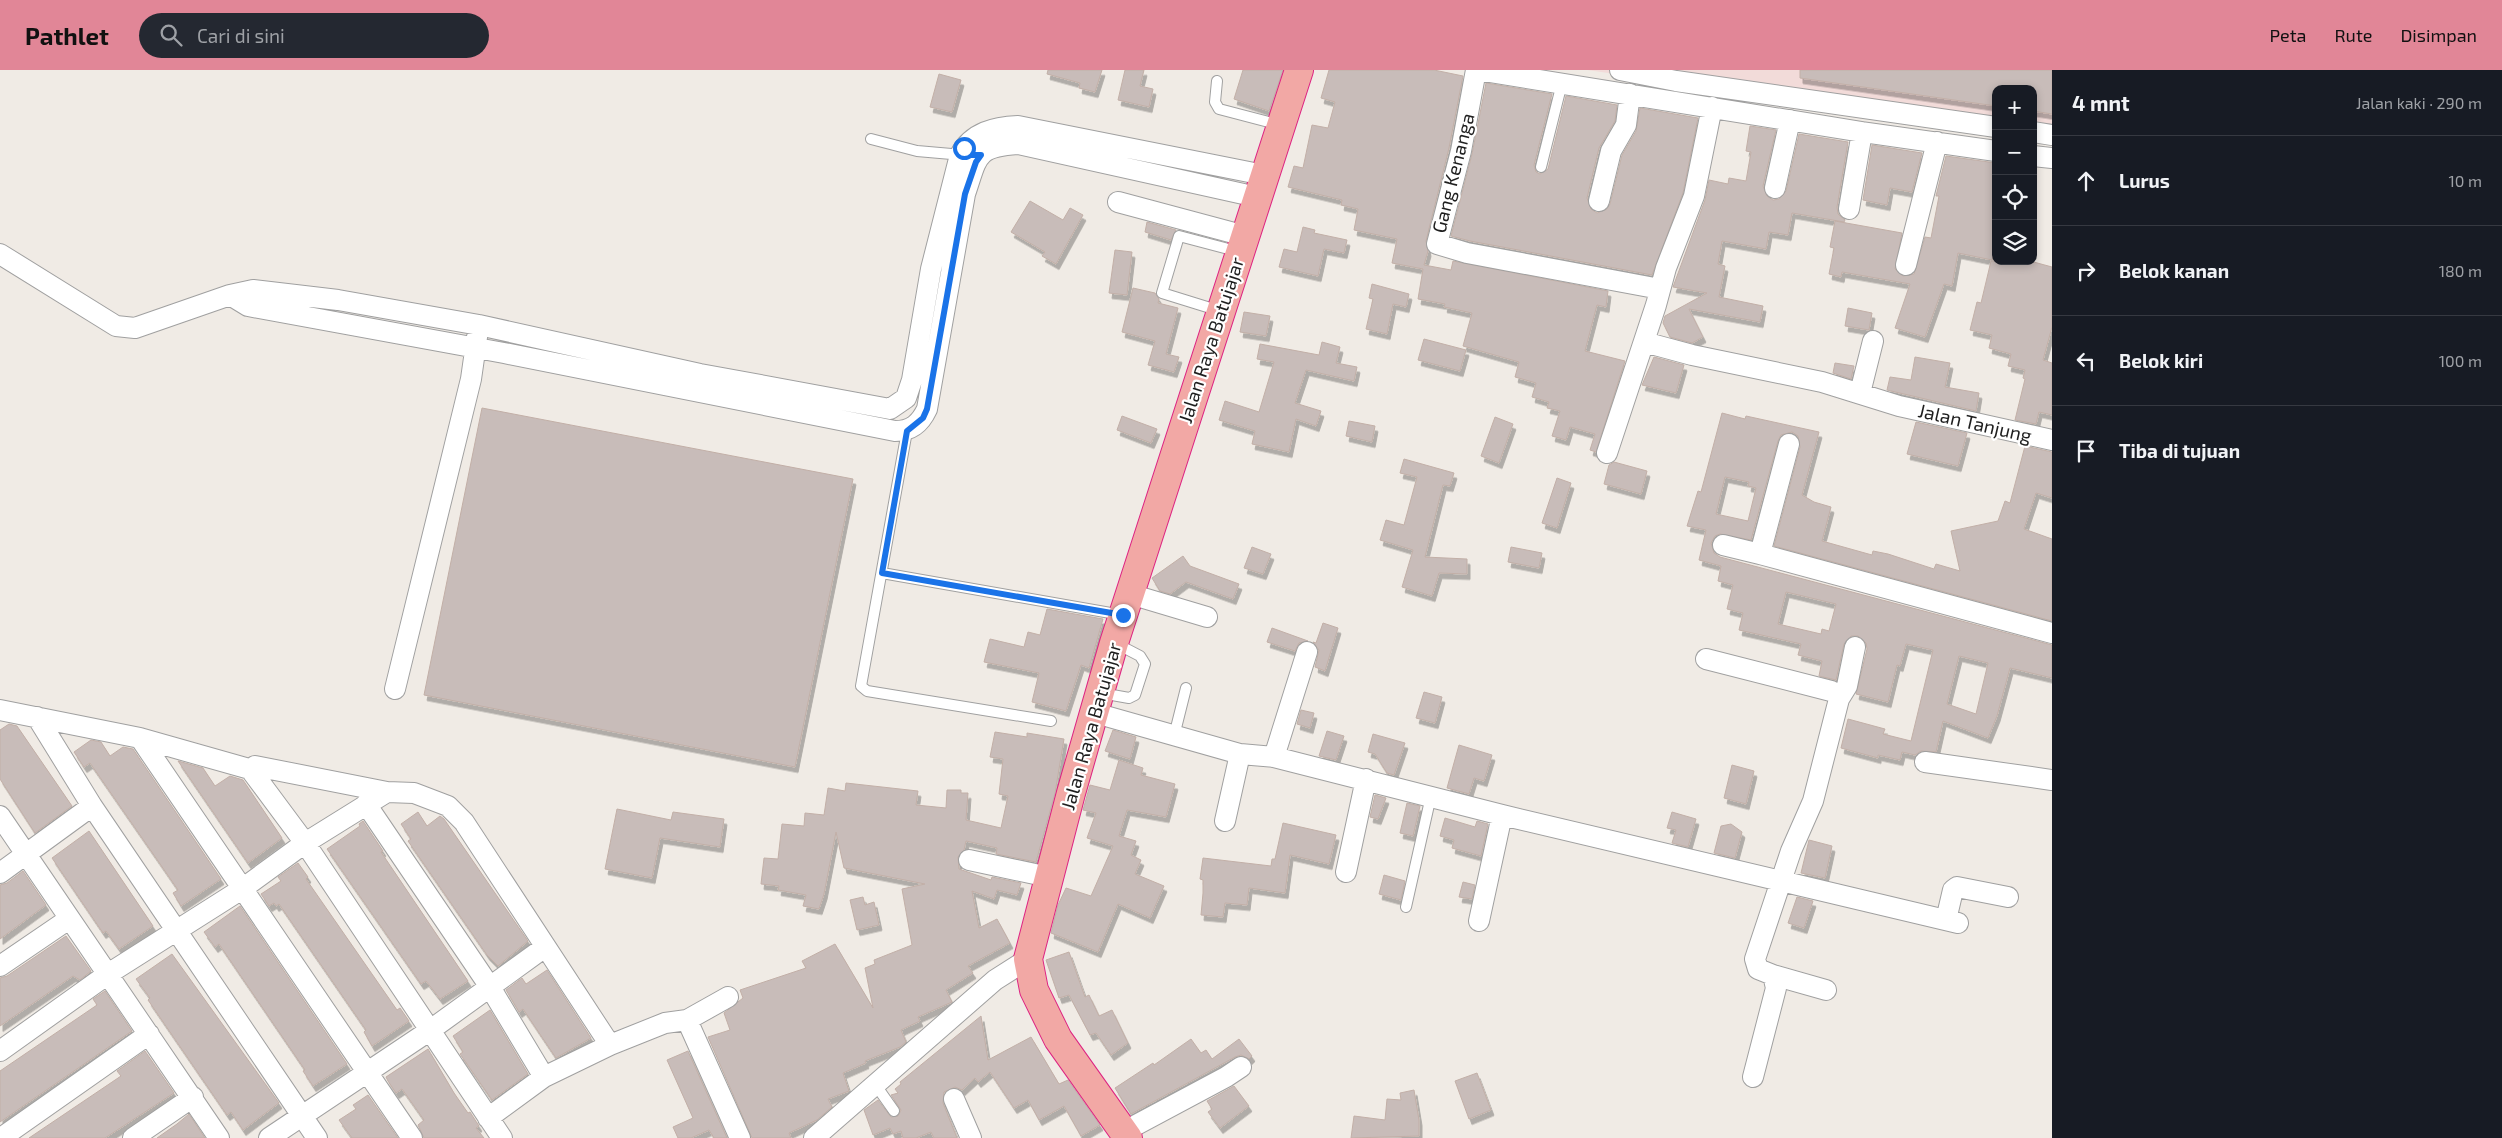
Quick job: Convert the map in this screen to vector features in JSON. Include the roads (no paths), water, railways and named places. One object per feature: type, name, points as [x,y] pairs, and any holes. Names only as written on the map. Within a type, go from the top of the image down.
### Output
[{"type":"highway","name":"Jalan Raya Batujajar","points":[[1126,1135],[1058,1039],[1034,990],[1028,954],[1114,643],[1299,70]]},
{"type":"street","points":[[1477,70],[1500,72],[1862,132],[1992,150]]},
{"type":"street","name":"Gang Kenanga","points":[[1477,70],[1451,195],[1436,242],[1439,246],[1467,253],[1660,289]]},
{"type":"street","points":[[1620,70],[1678,76],[1992,126]]},
{"type":"street","points":[[1599,201],[1611,151],[1626,125],[1630,94]]},
{"type":"street","points":[[1608,453],[1666,268],[1694,196],[1712,107]]},
{"type":"street","points":[[1776,188],[1790,120]]},
{"type":"street","points":[[0,254],[116,326],[126,329],[148,324],[230,295],[253,290],[338,300],[479,325],[700,374],[890,409],[906,398],[912,380],[931,269],[960,155],[964,148],[979,134],[997,127],[1018,126],[1261,186]]},
{"type":"street","points":[[1849,209],[1862,132]]},
{"type":"street","points":[[2037,133],[2052,135]]},
{"type":"street","points":[[1906,265],[1937,142]]},
{"type":"street","points":[[230,295],[248,306],[866,426],[907,431],[923,418],[927,409],[965,194],[976,162],[981,155],[994,146],[1018,144],[1261,186]]},
{"type":"street","points":[[2037,156],[2052,158]]},
{"type":"street","points":[[1118,202],[1242,244]]},
{"type":"street","points":[[395,689],[471,379],[479,325]]},
{"type":"street","points":[[1860,393],[1873,341]]},
{"type":"street","name":"Jalan Tanjung","points":[[1644,342],[1692,355],[1822,382],[1899,406],[2052,440]]},
{"type":"street","points":[[1760,554],[1789,444]]},
{"type":"street","points":[[1723,544],[2052,632]]},
{"type":"street","points":[[1126,605],[1207,617]]},
{"type":"street","points":[[1826,990],[1758,969],[1755,960],[1791,851],[1812,801],[1839,698],[1847,686],[1855,646]]},
{"type":"street","points":[[1274,757],[1307,652]]},
{"type":"street","points":[[1706,659],[1831,691],[1837,694],[1839,698]]},
{"type":"street","points":[[1098,703],[1174,736],[1240,754],[1274,757],[1502,815],[1952,922],[1953,890],[1957,887],[2008,897]]},
{"type":"street","points":[[0,710],[140,738],[253,770],[305,843],[502,1138]]},
{"type":"street","points":[[37,717],[92,806],[317,1138]]},
{"type":"street","points":[[140,738],[369,1072],[412,1138]]},
{"type":"street","points":[[1225,821],[1240,754]]},
{"type":"street","points":[[1925,762],[2052,780]]},
{"type":"street","points":[[253,770],[257,765],[387,792],[414,793],[448,806],[464,822],[610,1045]]},
{"type":"street","points":[[1346,872],[1366,779]]},
{"type":"street","points":[[0,1051],[108,974],[242,889],[305,843],[387,792]]},
{"type":"street","points":[[366,804],[490,987],[544,1077]]},
{"type":"street","points":[[0,873],[92,806]]},
{"type":"street","points":[[1479,921],[1502,815]]},
{"type":"street","points":[[0,816],[193,1097],[219,1138]]},
{"type":"street","points":[[969,860],[1046,888]]},
{"type":"street","points":[[0,966],[69,919]]},
{"type":"street","points":[[269,1138],[429,1031],[545,947]]},
{"type":"street","points":[[814,1138],[995,980],[1028,954]]},
{"type":"street","points":[[1752,1077],[1776,988],[1773,974]]},
{"type":"street","points":[[488,1118],[544,1077],[610,1045],[665,1023],[687,1020],[728,997]]},
{"type":"street","points":[[687,1020],[740,1138]]},
{"type":"street","points":[[1,1138],[149,1034]]},
{"type":"street","points":[[1126,1135],[1240,1067]]},
{"type":"street","points":[[133,1138],[193,1097]]},
{"type":"street","points":[[954,1099],[971,1138]]},
{"type":"lane","points":[[1217,81],[1215,102],[1220,109],[1281,125]]},
{"type":"lane","points":[[1542,166],[1562,83]]},
{"type":"lane","points":[[871,140],[917,151],[981,155]]},
{"type":"lane","points":[[1221,311],[1162,293],[1179,236],[1242,244]]},
{"type":"lane","points":[[907,431],[861,686],[867,691],[1051,721]]},
{"type":"lane","points":[[882,573],[1126,605]]},
{"type":"lane","points":[[1174,736],[1186,688]]},
{"type":"lane","points":[[1406,907],[1431,796]]},
{"type":"lane","points":[[875,1084],[894,1112]]}]
